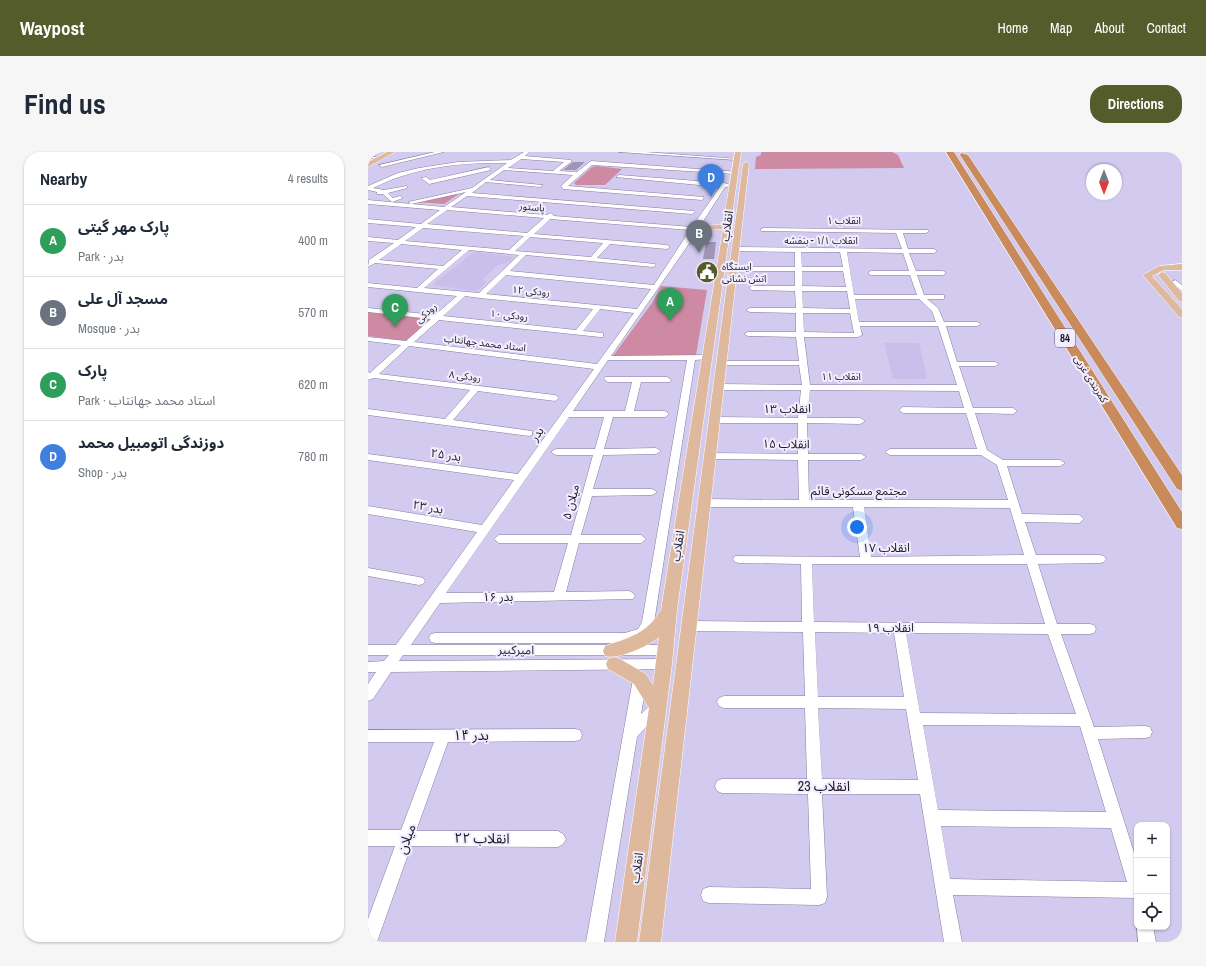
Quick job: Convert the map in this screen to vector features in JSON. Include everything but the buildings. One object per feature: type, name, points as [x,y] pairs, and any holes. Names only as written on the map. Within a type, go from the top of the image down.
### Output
[{"type":"highway","name":"کمربندی غربی","points":[[950,152],[1182,524]]},
{"type":"highway","name":"کمربندی غربی","points":[[962,152],[1182,486]]},
{"type":"highway","points":[[1155,444],[1182,465]]},
{"type":"main road","points":[[368,165],[375,159],[393,152]]},
{"type":"main road","name":"انقلاب","points":[[626,942],[658,707],[669,610],[727,225],[729,186],[739,157]]},
{"type":"main road","name":"انقلاب","points":[[650,942],[735,249],[739,157]]},
{"type":"main road","points":[[694,229],[718,228],[727,225]]},
{"type":"main road","points":[[694,229],[716,233],[725,239]]},
{"type":"main road","points":[[1147,275],[1162,268],[1182,267]]},
{"type":"main road","points":[[1147,275],[1162,275],[1182,272]]},
{"type":"main road","points":[[1147,275],[1182,315]]},
{"type":"main road","points":[[1162,275],[1182,299]]},
{"type":"main road","points":[[700,403],[716,404]]},
{"type":"main road","points":[[658,707],[640,679],[612,658],[649,637],[659,628],[669,610]]},
{"type":"street","points":[[393,152],[410,163]]},
{"type":"street","points":[[419,152],[445,174]]},
{"type":"street","points":[[516,152],[569,161],[555,172]]},
{"type":"street","points":[[375,159],[404,160],[444,153]]},
{"type":"street","points":[[446,208],[471,188],[524,153]]},
{"type":"street","points":[[665,167],[675,156]]},
{"type":"street","points":[[729,186],[671,181],[613,184],[581,188],[563,187],[591,163],[616,157],[739,157]]},
{"type":"street","points":[[616,157],[632,165],[665,167],[739,157]]},
{"type":"street","points":[[424,178],[429,182],[472,161],[511,162]]},
{"type":"street","points":[[370,262],[401,242],[446,208],[504,169],[511,162]]},
{"type":"street","points":[[613,184],[632,165]]},
{"type":"street","points":[[368,188],[396,175],[445,174],[467,172],[487,167]]},
{"type":"street","points":[[504,169],[577,174]]},
{"type":"street","points":[[486,181],[540,185]]},
{"type":"street","points":[[440,190],[474,182]]},
{"type":"street","points":[[613,184],[642,201],[692,212]]},
{"type":"street","points":[[368,195],[384,192],[403,185]]},
{"type":"street","name":"بدر","points":[[368,695],[656,287],[683,248],[694,229],[729,186]]},
{"type":"street","points":[[368,188],[384,192],[392,200],[413,196]]},
{"type":"street","points":[[399,204],[471,188]]},
{"type":"street","points":[[576,193],[581,188]]},
{"type":"street","points":[[467,194],[565,202],[642,201],[702,198]]},
{"type":"street","points":[[560,207],[570,198]]},
{"type":"street","name":"پاستور","points":[[368,202],[694,229]]},
{"type":"street","points":[[510,252],[554,212]]},
{"type":"street","points":[[368,221],[667,247]]},
{"type":"street","name":"انقلاب ۱","points":[[763,230],[826,240],[899,231],[926,231]]},
{"type":"street","points":[[899,231],[921,297],[936,310],[983,452]]},
{"type":"street","points":[[368,239],[653,265]]},
{"type":"street","name":"انقلاب ۱/۱ - بنفشه","points":[[735,249],[798,250],[826,240],[843,250],[934,251]]},
{"type":"street","points":[[592,260],[608,242]]},
{"type":"street","points":[[418,290],[468,248]]},
{"type":"street","points":[[798,250],[800,334],[806,387],[802,421],[804,503]]},
{"type":"street","points":[[748,334],[858,335],[843,250]]},
{"type":"street","points":[[480,296],[525,254]]},
{"type":"street","points":[[370,262],[444,268]]},
{"type":"street","points":[[753,269],[846,269]]},
{"type":"street","points":[[505,272],[656,287]]},
{"type":"street","points":[[871,273],[942,273]]},
{"type":"street","points":[[1175,282],[1182,289]]},
{"type":"street","name":"رودکی ۱۲","points":[[368,285],[639,311]]},
{"type":"street","points":[[752,288],[799,289],[941,297]]},
{"type":"street","name":"رودکی","points":[[369,377],[463,294]]},
{"type":"street","points":[[578,332],[598,307]]},
{"type":"street","name":"رودکی ۱۰","points":[[371,310],[600,335]]},
{"type":"street","points":[[750,310],[853,310]]},
{"type":"street","points":[[856,324],[977,324]]},
{"type":"street","name":"استاد محمد جهانتاب","points":[[368,339],[600,367]]},
{"type":"street","points":[[606,358],[707,357]]},
{"type":"street","points":[[435,638],[625,638],[642,633],[648,623],[692,358]]},
{"type":"street","points":[[722,359],[803,359]]},
{"type":"street","points":[[954,364],[995,364]]},
{"type":"street","name":"رودکی ۸","points":[[369,377],[555,398]]},
{"type":"street","points":[[608,379],[666,380]]},
{"type":"street","points":[[629,414],[637,380]]},
{"type":"street","name":"انقلاب ۱۱","points":[[718,387],[963,388]]},
{"type":"street","points":[[446,422],[476,388]]},
{"type":"street","points":[[902,410],[1013,410]]},
{"type":"street","points":[[368,412],[529,433]]},
{"type":"street","points":[[567,414],[665,414]]},
{"type":"street","name":"میلان ۵","points":[[559,597],[609,414]]},
{"type":"street","name":"انقلاب ۱۳","points":[[714,420],[860,421]]},
{"type":"street","points":[[556,452],[656,451]]},
{"type":"street","points":[[890,452],[983,452],[1000,464],[1019,518],[1052,629],[1087,726],[1134,879]]},
{"type":"street","name":"انقلاب ۱۵","points":[[710,456],[861,457]]},
{"type":"street","name":"بدر ۲۵","points":[[368,457],[521,478]]},
{"type":"street","points":[[1000,464],[1060,463]]},
{"type":"street","points":[[587,492],[652,492]]},
{"type":"street","name":"مجتمع مسکونی قائم","points":[[704,503],[1014,504]]},
{"type":"street","points":[[858,504],[866,561]]},
{"type":"street","name":"بدر ۲۳","points":[[368,510],[485,529]]},
{"type":"street","points":[[1019,518],[1079,519]]},
{"type":"street","points":[[499,539],[641,539]]},
{"type":"street","name":"انقلاب ۱۷","points":[[739,559],[1032,561],[1100,559]]},
{"type":"street","points":[[709,895],[819,896],[807,627],[806,560]]},
{"type":"street","points":[[368,572],[419,581]]},
{"type":"street","name":"بدر ۱۶","points":[[437,598],[629,596]]},
{"type":"street","name":"انقلاب ۱۹","points":[[689,626],[1090,629]]},
{"type":"street","points":[[899,628],[953,942]]},
{"type":"street","name":"امیرکبیر","points":[[368,650],[400,649],[612,658]]},
{"type":"street","name":"امیرکبیر","points":[[368,667],[664,657]]},
{"type":"street","points":[[596,942],[640,679]]},
{"type":"street","points":[[724,702],[912,703]]},
{"type":"street","points":[[631,734],[658,707]]},
{"type":"street","points":[[915,720],[1087,726],[1145,732]]},
{"type":"street","name":"بدر ۱۴","points":[[368,736],[575,735]]},
{"type":"street","name":"میلان","points":[[368,942],[443,736]]},
{"type":"street","name":"انقلاب 23","points":[[722,786],[926,787]]},
{"type":"street","points":[[932,818],[1117,820]]},
{"type":"street","name":"انقلاب ۲۲","points":[[368,838],[407,837],[558,839]]},
{"type":"street","points":[[944,887],[1134,889]]},
{"type":"street","points":[[1145,930],[1147,942]]},
{"type":"shaded area","points":[[761,152],[892,152],[898,155],[904,168],[755,169],[756,157],[761,155]]},
{"type":"shaded area","points":[[597,166],[622,169],[605,185],[576,185],[574,183],[592,167]]},
{"type":"shaded area","points":[[463,191],[444,204],[416,202]]},
{"type":"shaded area","points":[[474,252],[514,257],[507,263],[498,265],[483,279],[486,283],[477,291],[432,285]]},
{"type":"shaded area","points":[[661,286],[707,290],[696,355],[613,356],[652,303]]},
{"type":"shaded area","points":[[368,311],[432,319],[406,341],[368,336]]},
{"type":"shaded area","points":[[884,343],[919,343],[927,379],[893,379]]},
{"type":"place","name":"دوزندگی اتومبیل محمد","points":[[711,197]]},
{"type":"place","name":"مسجد آل علی","points":[[699,253]]},
{"type":"place","name":"ایستگاه اتش نشانی","points":[[707,272]]},
{"type":"place","name":"پارک مهر گیتی","points":[[670,321]]},
{"type":"place","name":"پارک","points":[[395,327]]}]
